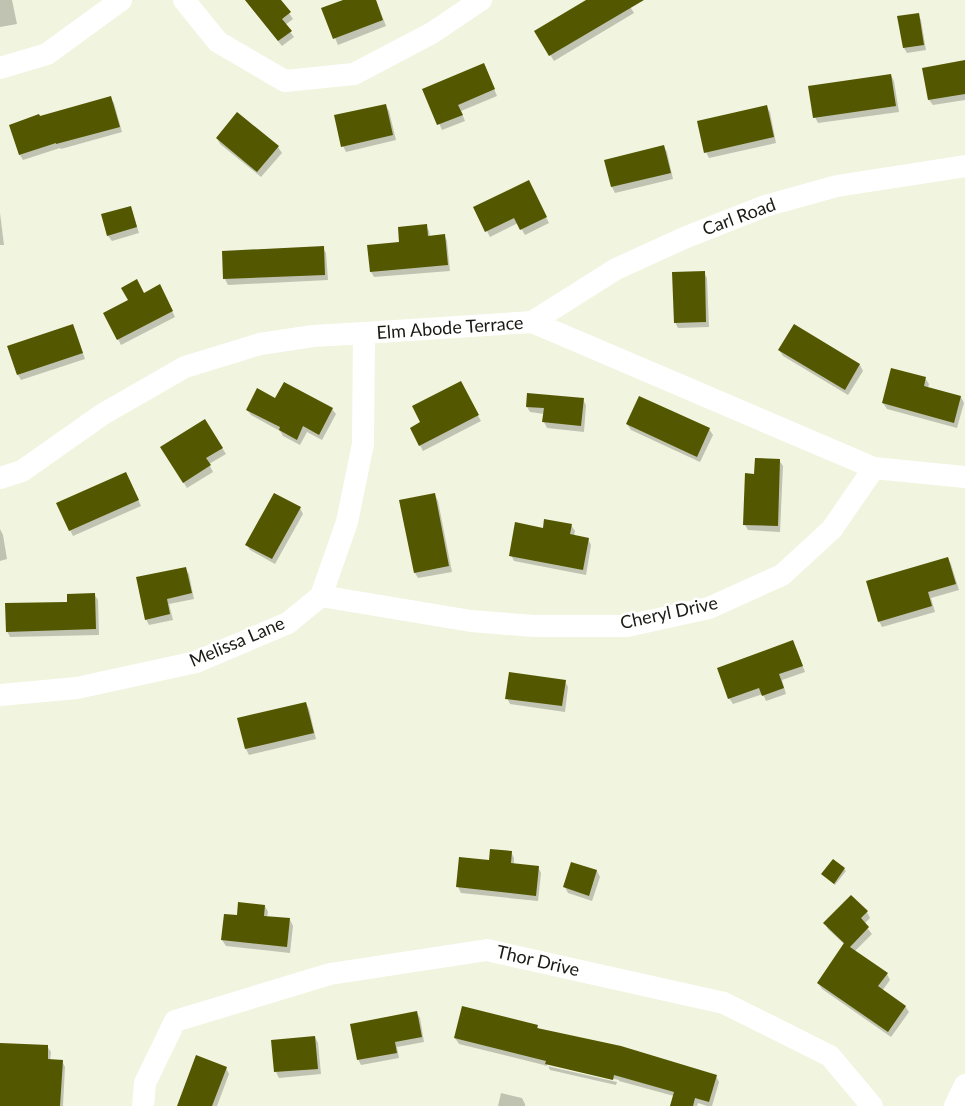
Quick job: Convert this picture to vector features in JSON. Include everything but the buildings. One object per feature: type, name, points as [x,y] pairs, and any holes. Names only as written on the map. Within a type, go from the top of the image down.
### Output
[{"type":"street","points":[[0,68],[47,54],[121,0]]},
{"type":"street","points":[[184,0],[218,42],[285,81],[354,74],[432,33],[481,0]]},
{"type":"street","name":"Carl Road","points":[[532,322],[616,269],[684,238],[765,206],[836,186],[965,166]]},
{"type":"street","name":"Elm Abode Terrace","points":[[0,478],[22,471],[103,414],[186,367],[260,344],[313,336],[532,322],[874,468],[965,477]]},
{"type":"street","points":[[321,596],[347,522],[363,444],[364,334]]},
{"type":"street","name":"Cheryl Drive","points":[[321,596],[471,621],[534,626],[627,626],[710,608],[782,575],[832,529],[874,468]]},
{"type":"street","name":"Melissa Lane","points":[[0,695],[77,688],[196,662],[288,623],[321,596]]},
{"type":"street","name":"Thor Drive","points":[[143,1106],[144,1083],[175,1021],[330,974],[487,950],[724,1004],[830,1056],[872,1106]]},
{"type":"street","points":[[955,1106],[965,1085]]}]
